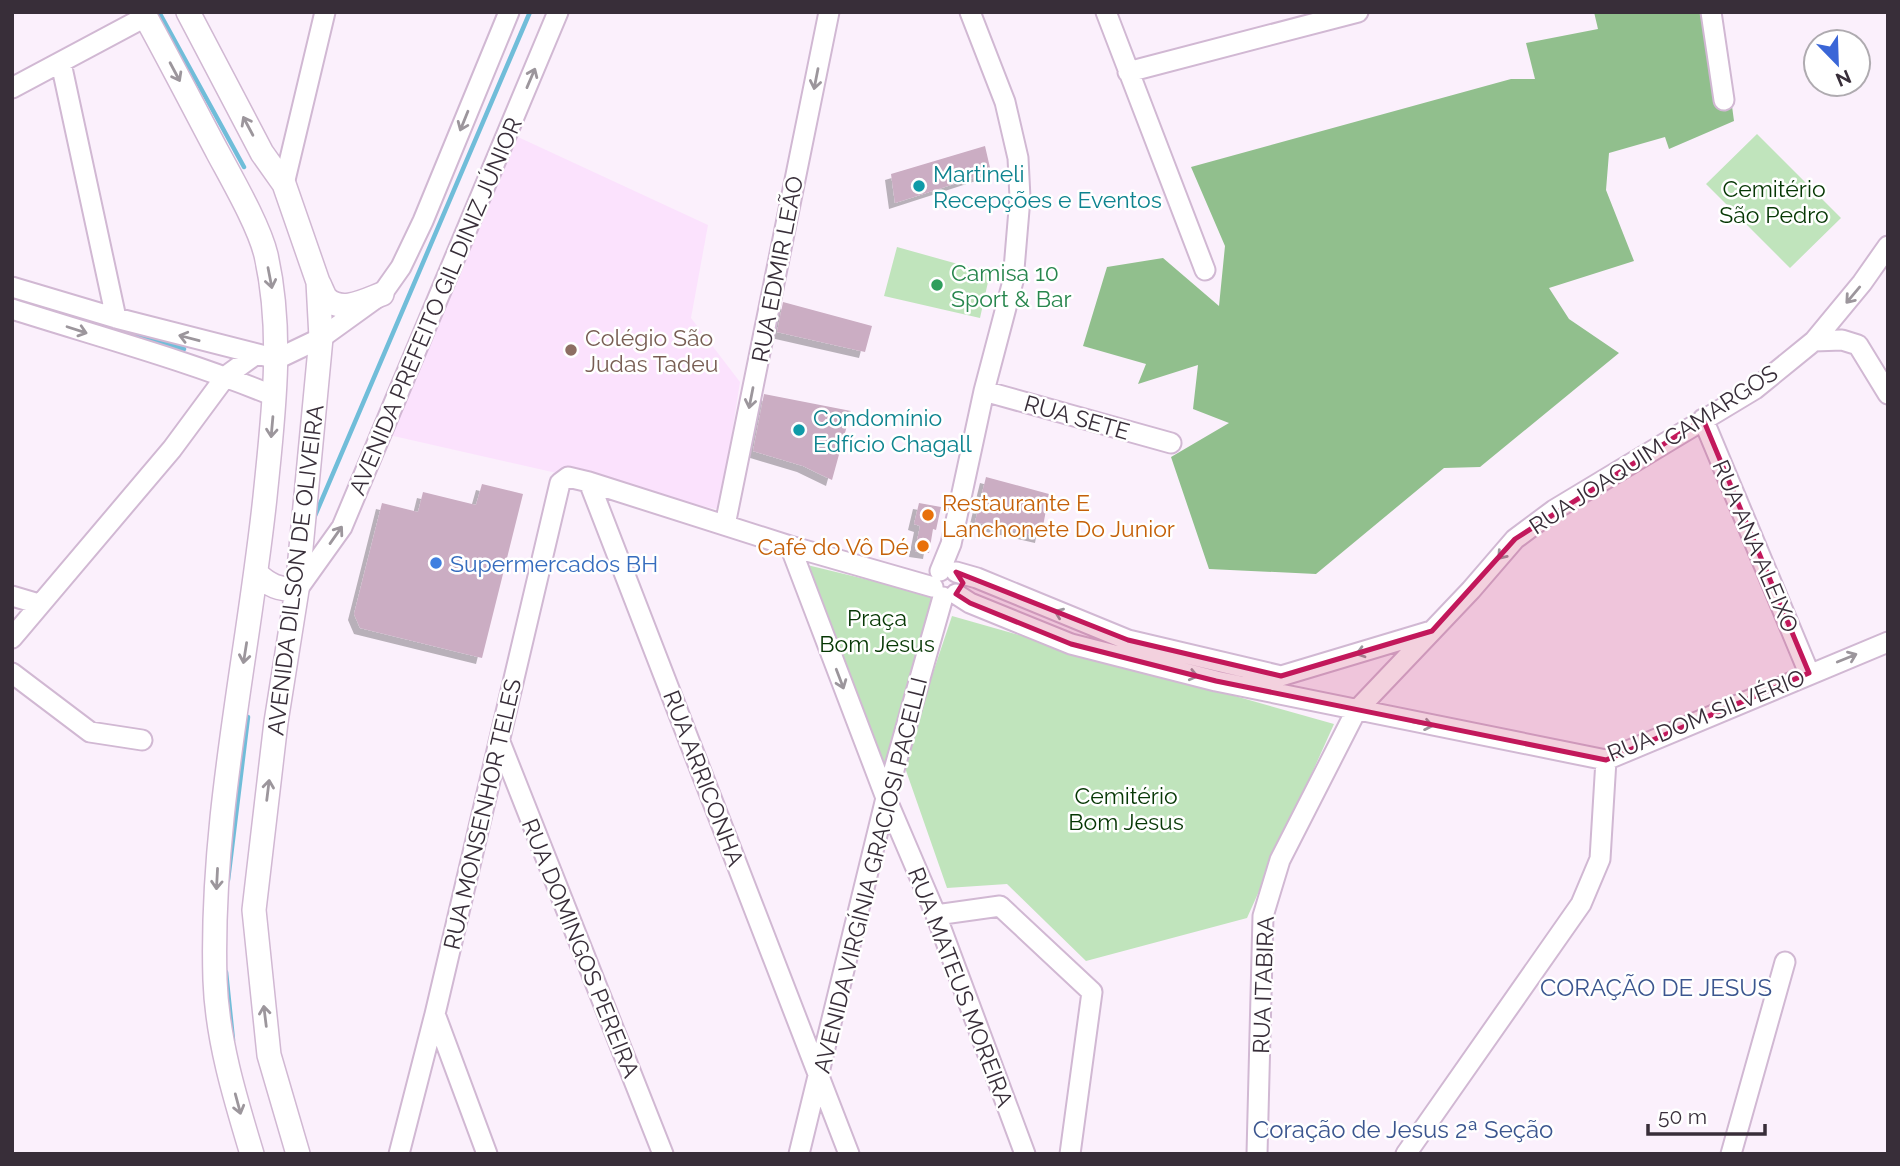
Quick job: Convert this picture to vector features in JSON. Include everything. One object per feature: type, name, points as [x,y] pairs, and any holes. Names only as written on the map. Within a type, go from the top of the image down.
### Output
[{"type":"main road","name":"AVENIDA DILSON DE OLIVEIRA","points":[[188,12],[262,153],[284,184],[318,282],[321,338],[296,590],[276,722],[254,910],[270,1055],[298,1154]]},
{"type":"main road","name":"AVENIDA DILSON DE OLIVEIRA","points":[[144,15],[236,188],[265,251],[273,289],[266,357],[274,396],[257,574],[237,705],[216,876],[215,970],[226,1060],[253,1154]]},
{"type":"main road","points":[[318,282],[327,298],[337,305],[350,305],[382,294]]},
{"type":"main road","points":[[257,574],[279,589],[296,590]]},
{"type":"street","points":[[284,184],[325,12]]},
{"type":"street","points":[[12,638],[172,449],[226,376],[266,357],[321,338],[382,294],[401,267],[423,221],[509,12]]},
{"type":"street","name":"AVENIDA PREFEITO GIL DINIZ JÚNIOR","points":[[296,590],[342,527],[558,12]]},
{"type":"street","name":"RUA EDMIR LEÃO","points":[[725,525],[829,12]]},
{"type":"street","name":"AVENIDA VIRGÍNIA GRACIOSI PACELLI","points":[[799,1154],[886,798],[947,582],[951,544],[984,391],[1013,281],[1020,198],[1018,158],[1005,102],[970,12]]},
{"type":"street","points":[[1106,12],[1205,270]]},
{"type":"street","points":[[1128,72],[1358,12]]},
{"type":"street","points":[[1711,12],[1724,100]]},
{"type":"street","points":[[12,88],[144,15]]},
{"type":"street","points":[[61,63],[116,318]]},
{"type":"street","name":"RUA JOAQUIM CAMARGOS","points":[[1356,711],[1524,532],[1554,510],[1755,389],[1814,341],[1862,283],[1888,246]]},
{"type":"street","points":[[12,287],[116,318],[266,357]]},
{"type":"street","points":[[12,309],[226,376],[274,396]]},
{"type":"street","points":[[1814,341],[1842,340],[1858,345],[1888,394]]},
{"type":"street","name":"RUA SETE","points":[[984,391],[1171,443]]},
{"type":"street","name":"RUA ANA ALEIXO","points":[[1703,419],[1809,674]]},
{"type":"street","name":"RUA MONSENHOR TELES","points":[[399,1154],[435,1014],[560,483],[568,477],[589,482]]},
{"type":"street","points":[[589,482],[790,546],[947,582],[977,578],[1128,640],[1281,676],[1432,631]]},
{"type":"street","name":"RUA ARRICONHA","points":[[589,482],[849,1154]]},
{"type":"street","name":"RUA MATEUS MOREIRA","points":[[790,546],[886,798],[936,915],[1025,1154]]},
{"type":"street","name":"RUA DOM SILVÉRIO","points":[[947,582],[970,603],[1071,644],[1216,681],[1606,760],[1888,642]]},
{"type":"street","points":[[12,596],[39,604]]},
{"type":"street","points":[[12,673],[90,732],[142,740]]},
{"type":"street","name":"RUA ITABIRA","points":[[1257,1154],[1263,916],[1280,860],[1356,711]]},
{"type":"street","name":"RUA DOMINGOS PEREIRA","points":[[500,742],[663,1154]]},
{"type":"street","points":[[1406,1154],[1581,904],[1600,859],[1606,760]]},
{"type":"street","points":[[936,915],[1000,906],[1091,992],[1070,1154]]},
{"type":"street","points":[[1731,1154],[1785,962]]},
{"type":"street","points":[[435,1014],[487,1154]]},
{"type":"highlighted area","points":[[1703,419],[1809,673],[1606,760],[1216,681],[1071,644],[970,603],[956,594],[963,583],[956,572],[1128,640],[1281,676],[1432,631],[1515,539]]},
{"type":"shaded area","name":"Colégio São Judas Tadeu","points":[[518,137],[708,225],[691,318],[740,382],[720,510],[389,435]]},
{"type":"green space","points":[[1594,12],[1703,12],[1717,109],[1732,106],[1734,121],[1669,149],[1665,137],[1609,153],[1606,190],[1634,261],[1549,288],[1569,319],[1619,353],[1480,467],[1444,468],[1316,574],[1209,569],[1171,457],[1229,423],[1193,409],[1198,365],[1138,384],[1146,364],[1083,346],[1107,267],[1163,258],[1219,306],[1225,246],[1191,167],[1511,79],[1535,79],[1526,43],[1598,29]]},
{"type":"green space","name":"Cemitério São Pedro","points":[[1757,134],[1841,218],[1790,268],[1706,184]]},
{"type":"green space","name":"Camisa 10 Sport & Bar","points":[[897,247],[990,273],[980,318],[884,296]]},
{"type":"green space","name":"Praça Bom Jesus","points":[[803,564],[935,596],[886,781]]},
{"type":"green space","name":"Cemitério Bom Jesus","points":[[952,616],[1334,724],[1247,918],[1086,961],[1007,884],[947,888],[903,762]]},
{"type":"building","name":"Martineli Recepções e Eventos","points":[[985,146],[991,172],[895,203],[891,174]]},
{"type":"building","points":[[783,302],[872,326],[865,352],[777,332]]},
{"type":"building","name":"Condomínio Edfício Chagall","points":[[764,394],[851,411],[832,480],[803,466],[753,451]]},
{"type":"building","points":[[986,477],[1049,494],[1041,537],[975,522]]},
{"type":"building","name":"Supermercados BH","points":[[482,484],[523,494],[482,658],[360,628],[354,614],[382,503],[418,512],[423,492],[476,505]]},
{"type":"building","points":[[919,503],[941,507],[936,530],[933,529],[929,553],[915,551],[920,526],[914,524]]},
{"type":"waterway","points":[[159,12],[244,167]]},
{"type":"waterway","points":[[314,518],[530,12]]},
{"type":"waterway","points":[[120,329],[184,349]]},
{"type":"waterway","points":[[228,880],[248,717]]},
{"type":"waterway","points":[[226,972],[233,1040]]},
{"type":"place","name":"Martineli Recepções e Eventos","points":[[919,186]]},
{"type":"place","name":"Camisa 10 Sport & Bar","points":[[937,285]]},
{"type":"place","name":"Colégio São Judas Tadeu","points":[[571,350]]},
{"type":"place","name":"Condomínio Edfício Chagall","points":[[799,430]]},
{"type":"place","name":"Restaurante E Lanchonete Do Junior","points":[[928,515]]},
{"type":"place","name":"Café do Vô Dé","points":[[923,546]]},
{"type":"place","name":"Supermercados BH","points":[[436,563]]},
{"type":"district","name":"CORAÇÃO DE JESUS","points":[[1656,987]]},
{"type":"district","name":"Coração de Jesus 2ª Seção","points":[[1403,1129]]}]
